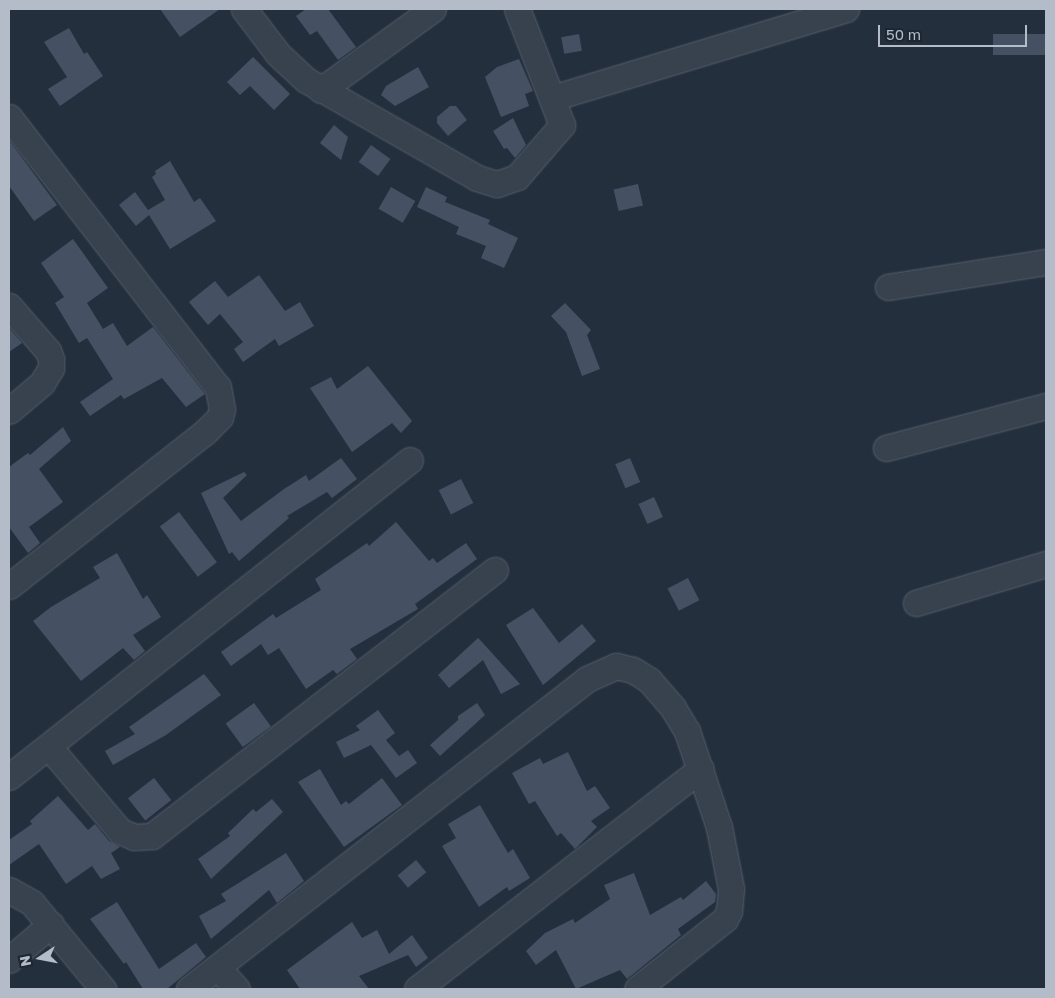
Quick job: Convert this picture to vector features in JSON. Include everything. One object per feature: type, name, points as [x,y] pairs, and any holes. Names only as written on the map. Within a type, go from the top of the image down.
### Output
[{"type":"street","points":[[244,9],[278,54],[321,90],[477,178],[497,184],[517,177],[562,125],[517,9]]},
{"type":"street","points":[[321,90],[433,9]]},
{"type":"street","points":[[552,98],[846,9]]},
{"type":"street","points":[[9,117],[218,386],[222,409],[220,417],[205,432],[9,586]]},
{"type":"street","points":[[888,287],[1046,262]]},
{"type":"street","points":[[9,306],[41,342],[51,359],[47,377],[9,410]]},
{"type":"street","points":[[886,448],[1046,406]]},
{"type":"street","points":[[9,777],[410,460]]},
{"type":"street","points":[[916,603],[1046,564]]},
{"type":"street","points":[[49,747],[120,830],[134,837],[152,836],[495,570]]},
{"type":"street","points":[[189,989],[587,679],[606,668],[622,666],[654,686],[687,731],[701,769],[727,861],[731,889],[729,911],[717,926],[637,989]]},
{"type":"street","points":[[417,989],[701,769]]},
{"type":"street","points":[[9,890],[32,904],[51,924],[103,989]]},
{"type":"street","points":[[9,960],[51,924]]},
{"type":"street","points":[[218,968],[237,989]]},
{"type":"building","points":[[160,9],[220,9],[180,37]]},
{"type":"building","points":[[306,9],[328,9],[356,47],[338,60],[317,31],[310,35],[296,16]]},
{"type":"building","points":[[69,28],[84,54],[87,52],[103,76],[60,106],[48,89],[67,77],[44,42]]},
{"type":"building","points":[[579,34],[582,51],[564,54],[561,37]]},
{"type":"building","points":[[993,34],[1046,34],[1046,55],[993,55]]},
{"type":"building","points":[[253,57],[290,94],[274,110],[250,86],[240,95],[227,82]]},
{"type":"building","points":[[519,59],[533,91],[525,94],[529,106],[501,117],[485,77],[497,67]]},
{"type":"building","points":[[418,67],[429,87],[395,106],[381,95],[386,86]]},
{"type":"building","points":[[450,106],[456,106],[467,120],[448,136],[437,123],[437,117]]},
{"type":"building","points":[[513,118],[526,145],[515,158],[507,148],[504,149],[493,131]]},
{"type":"building","points":[[334,125],[348,137],[341,160],[320,143]]},
{"type":"building","points":[[9,140],[57,205],[34,221],[9,186]]},
{"type":"building","points":[[371,145],[390,159],[378,176],[359,162]]},
{"type":"building","points":[[170,161],[194,202],[200,198],[216,221],[170,249],[149,215],[136,226],[119,205],[135,192],[148,210],[165,200],[152,177],[156,174],[155,171]]},
{"type":"building","points":[[638,184],[643,205],[619,211],[614,190]]},
{"type":"building","points":[[391,187],[415,201],[403,223],[378,209]]},
{"type":"building","points":[[426,187],[447,197],[445,202],[490,220],[488,224],[518,238],[504,268],[481,258],[486,246],[456,234],[459,227],[417,207]]},
{"type":"building","points":[[73,239],[108,288],[87,303],[103,329],[113,323],[127,346],[153,327],[205,394],[186,407],[162,378],[124,399],[121,395],[90,416],[80,402],[113,379],[87,338],[79,343],[55,303],[64,297],[41,263]]},
{"type":"building","points":[[259,275],[285,311],[300,302],[314,326],[279,346],[275,339],[243,362],[234,349],[243,342],[220,314],[208,325],[189,302],[215,281],[228,297]]},
{"type":"building","points":[[565,303],[591,330],[587,335],[600,369],[582,376],[566,332],[551,316]]},
{"type":"building","points":[[9,328],[22,343],[9,352]]},
{"type":"building","points":[[368,366],[412,421],[401,433],[392,423],[352,452],[310,388],[331,377],[337,389]]},
{"type":"building","points":[[63,427],[71,441],[39,469],[63,502],[29,527],[40,543],[28,553],[9,527],[9,467],[28,453],[30,455]]},
{"type":"building","points":[[341,458],[357,479],[332,498],[327,492],[287,516],[289,518],[239,561],[232,552],[229,554],[201,493],[244,472],[247,475],[223,498],[241,521],[306,475],[309,481]]},
{"type":"building","points":[[630,458],[640,482],[625,488],[615,464]]},
{"type":"building","points":[[461,479],[473,503],[451,514],[439,490]]},
{"type":"building","points":[[654,497],[663,517],[647,524],[638,504]]},
{"type":"building","points":[[179,512],[217,562],[198,577],[160,526]]},
{"type":"building","points":[[396,522],[429,561],[433,558],[437,563],[466,543],[477,559],[415,604],[418,609],[350,649],[357,659],[337,674],[333,670],[306,689],[279,648],[268,655],[261,644],[231,666],[221,652],[273,614],[276,618],[321,590],[315,579],[367,543],[369,546]]},
{"type":"building","points":[[117,553],[143,599],[147,595],[161,617],[133,635],[145,651],[134,660],[123,648],[81,681],[33,621],[51,607],[100,578],[93,567]]},
{"type":"building","points":[[688,578],[699,600],[679,611],[668,588]]},
{"type":"building","points":[[533,608],[559,643],[582,624],[596,641],[543,685],[506,625]]},
{"type":"building","points":[[478,638],[520,684],[501,694],[483,660],[449,688],[438,675]]},
{"type":"building","points":[[204,674],[221,695],[166,735],[113,765],[105,751],[135,734],[129,727]]},
{"type":"building","points":[[254,703],[271,726],[243,747],[226,724]]},
{"type":"building","points":[[477,703],[485,715],[440,756],[430,745],[458,720],[458,716]]},
{"type":"building","points":[[378,710],[395,733],[386,740],[399,756],[408,750],[417,763],[396,778],[371,745],[344,758],[336,742],[360,730],[356,726]]},
{"type":"building","points":[[568,752],[587,791],[595,786],[610,808],[591,821],[597,827],[575,849],[561,833],[557,836],[535,801],[529,804],[512,773],[540,758],[543,764]]},
{"type":"building","points":[[320,769],[341,805],[346,801],[349,804],[382,778],[402,805],[344,847],[298,782]]},
{"type":"building","points":[[154,778],[171,800],[145,820],[128,798]]},
{"type":"building","points":[[58,796],[88,830],[95,824],[109,841],[120,847],[111,853],[120,869],[101,879],[92,866],[66,884],[39,844],[9,865],[9,840],[32,824],[30,821]]},
{"type":"building","points":[[272,799],[283,812],[211,879],[198,859],[230,836],[228,833],[253,809],[256,812]]},
{"type":"building","points":[[480,805],[508,853],[513,849],[530,878],[509,891],[507,887],[479,907],[442,846],[456,838],[448,824]]},
{"type":"building","points":[[286,853],[304,881],[277,903],[269,890],[211,939],[199,916],[226,901],[221,894]]},
{"type":"building","points":[[416,860],[426,872],[408,888],[398,875]]},
{"type":"building","points":[[634,873],[650,915],[681,897],[683,900],[706,881],[716,894],[715,902],[678,929],[681,935],[627,979],[620,970],[576,989],[556,950],[536,965],[526,951],[545,933],[573,919],[575,923],[610,899],[604,885]]},
{"type":"building","points":[[117,902],[159,969],[196,943],[206,957],[167,989],[143,989],[126,962],[124,964],[90,919]]},
{"type":"building","points":[[352,922],[362,938],[377,930],[389,954],[412,935],[428,958],[416,967],[408,955],[359,976],[369,989],[300,989],[287,970]]}]
